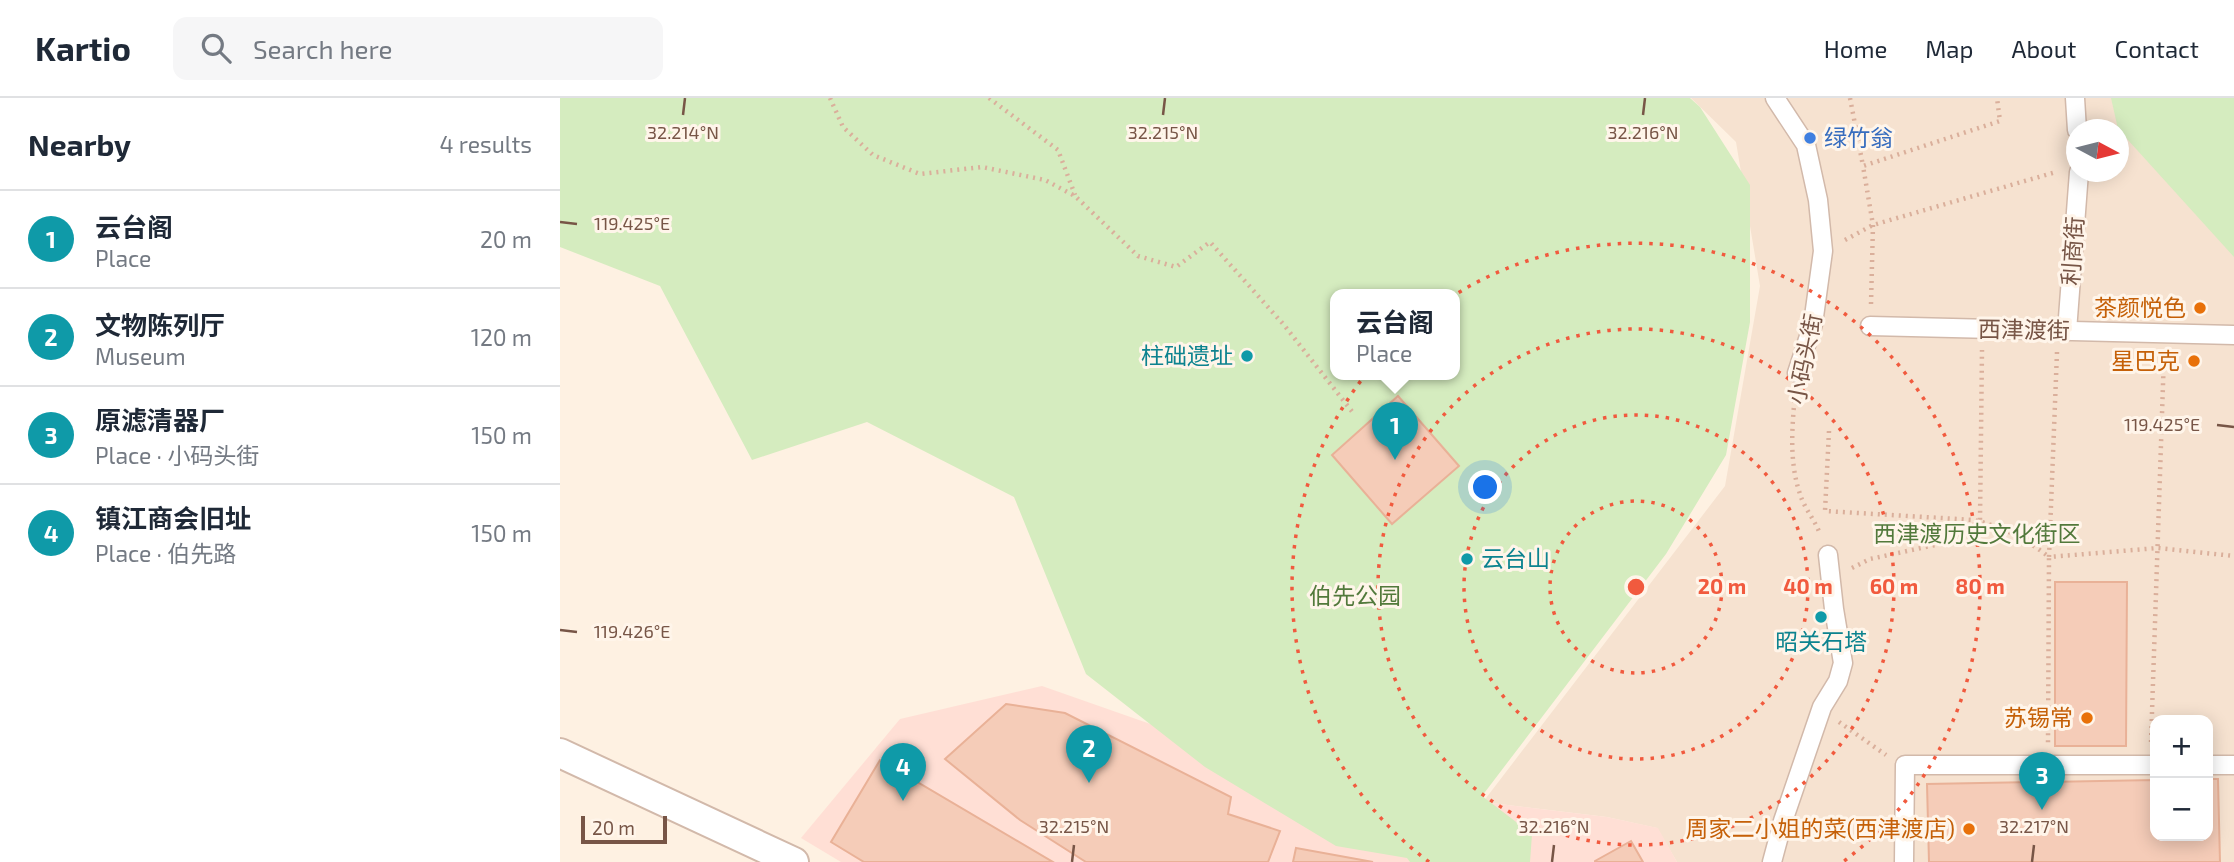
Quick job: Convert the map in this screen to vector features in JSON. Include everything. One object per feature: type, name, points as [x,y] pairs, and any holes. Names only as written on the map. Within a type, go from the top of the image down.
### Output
[{"type":"street","name":"小码头街","points":[[1775,98],[1806,145],[1818,200],[1823,251],[1814,324],[1797,373]]},
{"type":"street","points":[[2075,98],[2076,119]]},
{"type":"street","name":"利商街","points":[[2067,331],[2071,182]]},
{"type":"street","name":"西津渡街","points":[[1870,326],[2234,335]]},
{"type":"street","points":[[1772,862],[1783,821],[1822,707],[1838,681],[1843,663],[1828,555]]},
{"type":"street","points":[[560,753],[794,862]]},
{"type":"street","points":[[1904,862],[1905,765],[2150,765]]},
{"type":"street","points":[[2213,765],[2234,765]]},
{"type":"path","points":[[830,98],[843,127],[873,155],[920,174],[982,167],[1045,180],[1075,196],[1138,256],[1176,267],[1210,242],[1284,325],[1354,414]]},
{"type":"path","points":[[989,98],[1058,150],[1075,196]]},
{"type":"path","points":[[1850,98],[1873,225],[1870,326]]},
{"type":"path","points":[[1863,166],[2000,121],[1997,98]]},
{"type":"path","points":[[1823,251],[1873,225],[2066,171]]},
{"type":"path","points":[[1980,521],[1982,328]]},
{"type":"path","points":[[2047,765],[2049,557],[2058,342],[2067,331]]},
{"type":"path","points":[[2153,715],[2165,333]]},
{"type":"path","name":"小码头街","points":[[1797,373],[1791,437],[1796,477],[1800,497],[1818,527],[1828,555]]},
{"type":"path","points":[[1829,431],[1825,511],[1980,521],[2029,541],[2049,557],[2158,548],[2234,556]]},
{"type":"path","points":[[1831,578],[1870,559],[1954,541],[1980,521]]},
{"type":"path","points":[[1850,732],[1892,758]]},
{"type":"shaded area","name":"西津渡历史文化街区","points":[[1691,98],[2234,98],[2234,862],[1677,862],[1657,828],[1607,817],[1483,802],[1725,486],[1760,286],[1736,142]]},
{"type":"shaded area","points":[[1042,686],[1253,760],[1483,802],[1607,817],[1658,828],[1677,862],[841,862],[801,838],[900,719]]},
{"type":"green space","name":"伯先公园","points":[[560,98],[1690,98],[1700,107],[1750,185],[1750,322],[1726,455],[1666,554],[1482,796],[1532,834],[1530,862],[1410,862],[1407,858],[1336,846],[1205,767],[1086,674],[1014,497],[867,422],[752,460],[660,286],[560,247]]},
{"type":"green space","points":[[2111,98],[2234,98],[2234,257],[2129,141],[2129,119],[2116,119]]},
{"type":"building","points":[[1398,396],[1459,466],[1392,524],[1332,455]]},
{"type":"building","points":[[2055,582],[2127,582],[2126,746],[2055,746]]},
{"type":"building","points":[[1006,704],[1065,713],[1231,797],[1228,814],[1280,831],[1268,862],[1086,862],[1020,820],[945,759]]},
{"type":"building","points":[[880,760],[1053,862],[864,862],[831,842]]},
{"type":"building","points":[[2213,779],[2218,779],[2220,862],[1929,862],[1927,784],[2150,780],[2150,841],[2213,841]]},
{"type":"building","points":[[1631,841],[1643,862],[1595,862],[1595,861]]},
{"type":"building","points":[[1296,848],[1373,862],[1293,862]]},
{"type":"place","name":"绿竹翁","points":[[1810,138]]},
{"type":"place","name":"茶颜悦色","points":[[2200,308]]},
{"type":"place","name":"柱础遗址","points":[[1247,356]]},
{"type":"place","name":"星巴克","points":[[2194,361]]},
{"type":"place","name":"云台阁","points":[[1395,460]]},
{"type":"place","name":"云台山","points":[[1467,559]]},
{"type":"place","name":"昭关石塔","points":[[1821,617]]},
{"type":"place","name":"苏锡常","points":[[2087,718]]},
{"type":"place","name":"文物陈列厅","points":[[1089,783]]},
{"type":"place","name":"镇江商会旧址","points":[[903,801]]},
{"type":"place","name":"原滤清器厂","points":[[2042,810]]},
{"type":"place","name":"周家二小姐的菜(西津渡店)","points":[[1969,829]]}]
